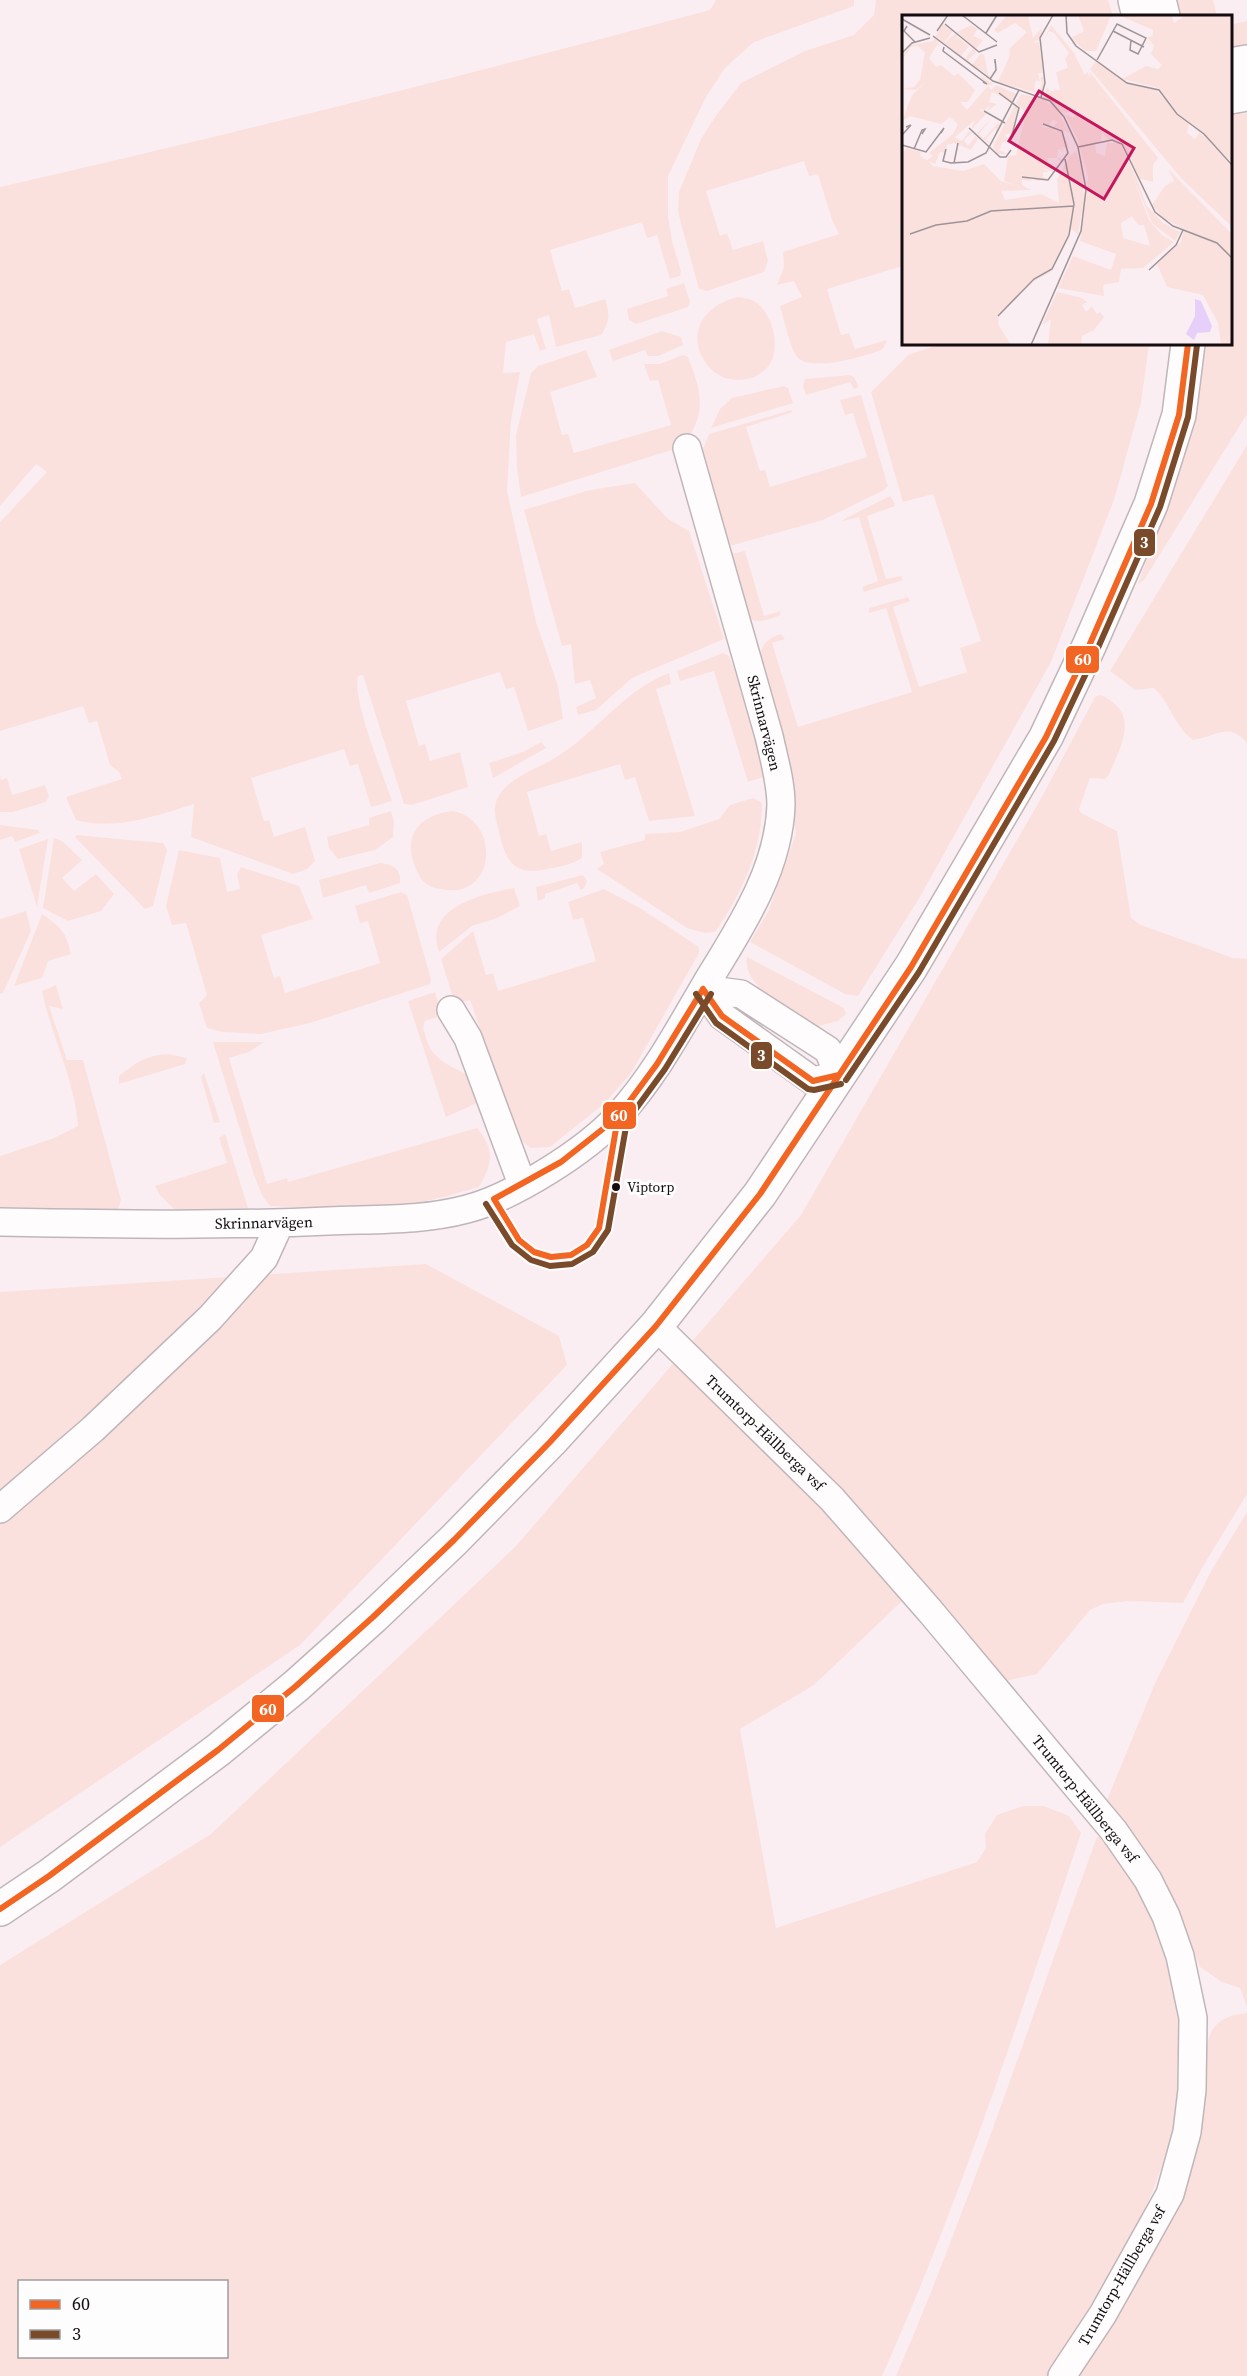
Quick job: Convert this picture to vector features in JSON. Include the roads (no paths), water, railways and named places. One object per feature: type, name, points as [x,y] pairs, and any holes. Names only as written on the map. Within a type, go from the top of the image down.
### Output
[{"type":"main road","points":[[1135,0],[1139,15]]},
{"type":"main road","points":[[1159,0],[1163,15]]},
{"type":"main road","points":[[1232,65],[1247,62]]},
{"type":"main road","points":[[1232,97],[1247,94]]},
{"type":"main road","points":[[1135,539],[1138,502],[1161,412],[1169,345]]},
{"type":"main road","points":[[0,1908],[49,1876],[218,1750],[296,1686],[454,1540],[550,1442],[656,1326],[760,1194],[911,967],[1046,737],[1089,646],[1151,504],[1179,415],[1188,345]]},
{"type":"street","name":"Skrinnarvägen","points":[[0,1222],[144,1225],[434,1217],[494,1199],[522,1184],[587,1143],[618,1117],[657,1064],[752,909],[777,838],[781,805],[769,736],[687,448]]},
{"type":"street","points":[[704,989],[722,1016],[813,1081],[839,1075]]},
{"type":"street","points":[[451,1010],[468,1038],[522,1184]]},
{"type":"street","points":[[0,1509],[93,1429],[210,1318],[264,1258],[280,1223]]},
{"type":"street","name":"Trumtorp-Hällberga vsf","points":[[656,1326],[832,1499],[923,1603],[1114,1831],[1148,1880],[1166,1916],[1180,1956],[1193,2018],[1192,2090],[1186,2132],[1170,2194],[1103,2314],[1062,2376]]},
{"type":"place","name":"Viptorp","points":[[616,1187]]}]
